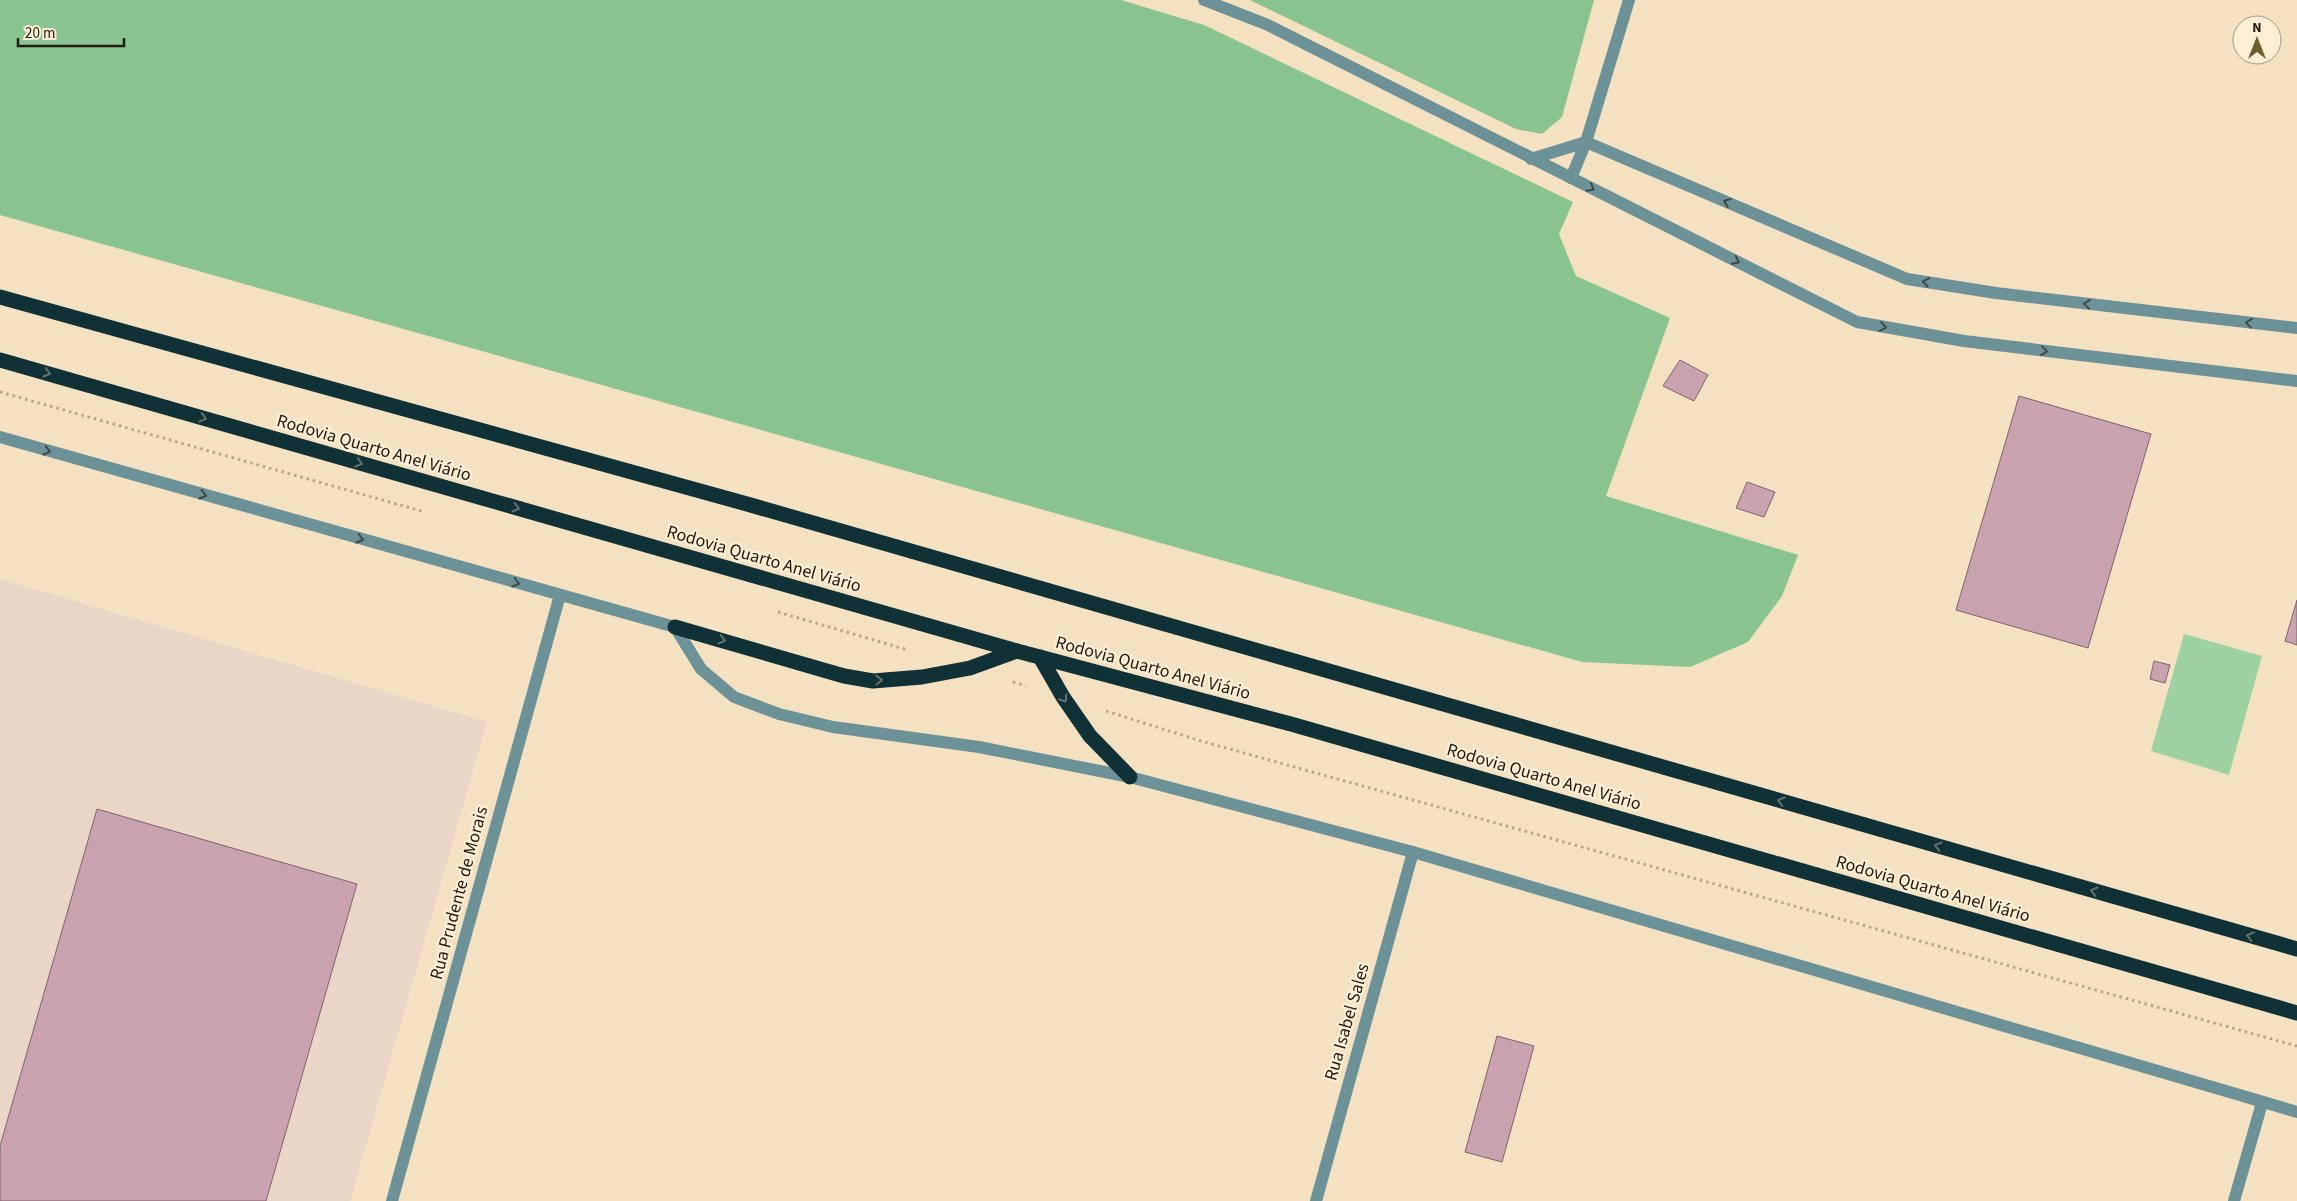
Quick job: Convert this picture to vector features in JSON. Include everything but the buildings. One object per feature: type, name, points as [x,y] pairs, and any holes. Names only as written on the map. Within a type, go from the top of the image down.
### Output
[{"type":"highway","points":[[0,297],[738,502],[2297,949]]},
{"type":"highway","name":"Rodovia Quarto Anel Viário","points":[[0,360],[1017,651],[1291,724],[2297,1012]]},
{"type":"highway","points":[[676,627],[844,676],[874,681],[922,678],[970,668],[1017,651]]},
{"type":"highway","points":[[1040,657],[1063,697],[1090,736],[1130,777]]},
{"type":"street","points":[[1204,0],[1268,25],[1857,322],[1964,341],[2297,381]]},
{"type":"street","points":[[1572,178],[1586,142],[1629,0]]},
{"type":"street","points":[[1532,159],[1586,142],[1907,279],[1996,293],[2297,328]]},
{"type":"street","points":[[0,437],[676,627],[701,669],[734,697],[779,714],[833,727],[979,746],[1130,777],[1413,852],[2297,1112]]},
{"type":"street","name":"Rua Prudente de Morais","points":[[392,1201],[560,595]]},
{"type":"street","name":"Rua Isabel Sales","points":[[1316,1201],[1413,852]]},
{"type":"street","points":[[2234,1201],[2262,1103]]},
{"type":"path","points":[[0,392],[426,512]]},
{"type":"path","points":[[774,611],[914,652]]},
{"type":"path","points":[[970,668],[1211,743],[2297,1046]]},
{"type":"shaded area","points":[[0,579],[487,722],[350,1201],[0,1201]]},
{"type":"green space","points":[[0,0],[1121,0],[1204,25],[1573,202],[1559,234],[1576,276],[1670,318],[1606,496],[1798,555],[1782,596],[1748,642],[1690,667],[1582,662],[0,215]]},
{"type":"green space","points":[[1250,0],[1594,0],[1562,117],[1542,134],[1516,129]]},
{"type":"green space","points":[[2184,634],[2262,656],[2229,775],[2151,751]]}]
